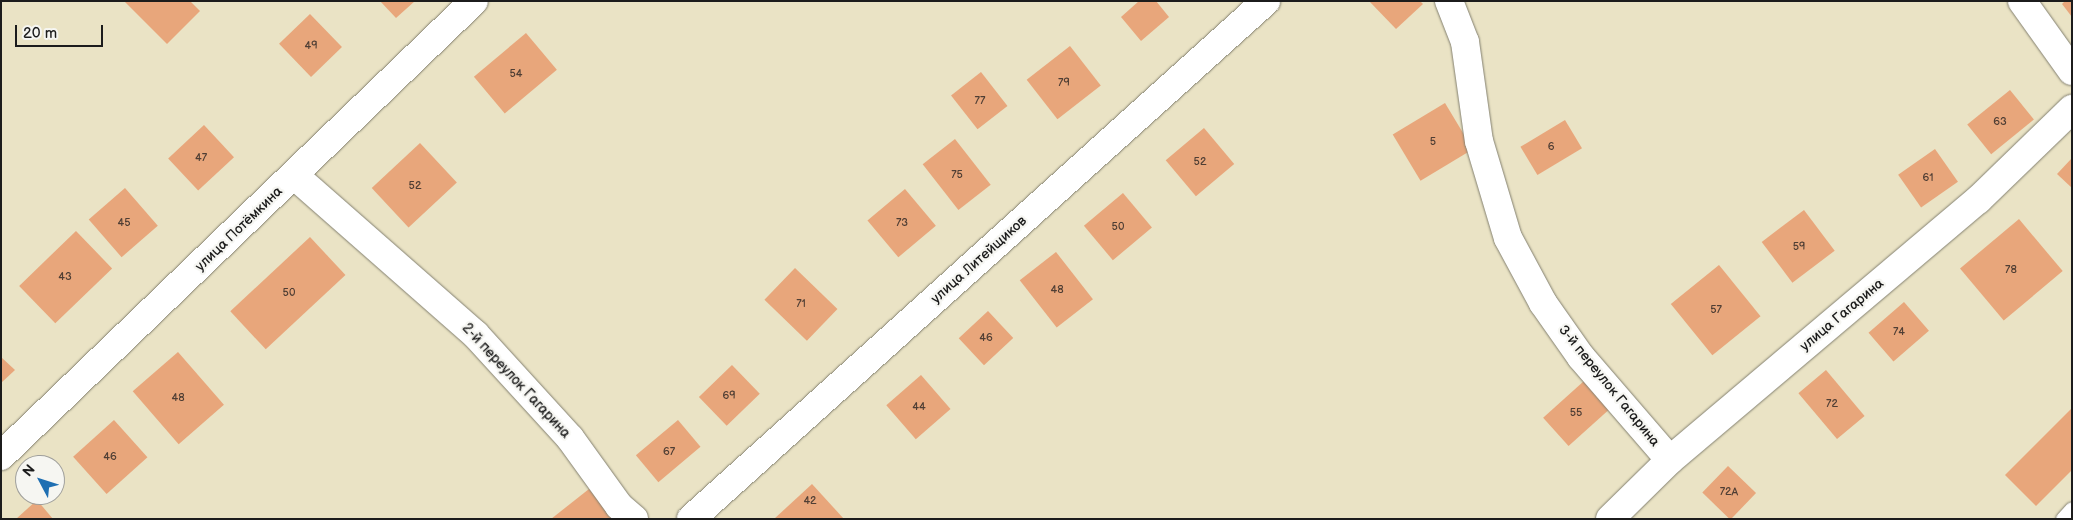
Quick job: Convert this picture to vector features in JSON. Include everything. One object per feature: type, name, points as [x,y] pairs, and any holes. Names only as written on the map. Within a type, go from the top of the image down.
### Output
[{"type":"street","name":"улица Потёмкина","points":[[1,456],[295,176],[474,1]]},
{"type":"street","name":"улица Литейщиков","points":[[690,519],[1266,1]]},
{"type":"street","name":"3-й переулок Гагарина","points":[[1449,1],[1465,42],[1479,141],[1508,238],[1543,303],[1581,357],[1670,460]]},
{"type":"street","points":[[2022,1],[2072,71]]},
{"type":"street","name":"улица Гагарина","points":[[1610,519],[1670,460],[1978,200],[2072,109]]},
{"type":"street","name":"2-й переулок Гагарина","points":[[295,176],[475,334],[570,438],[619,506],[634,519]]},
{"type":"lane","points":[[2063,519],[2072,509]]},
{"type":"building","points":[[124,1],[190,1],[200,11],[167,44]]},
{"type":"building","points":[[380,1],[415,1],[396,18]]},
{"type":"building","points":[[1139,1],[1156,1],[1169,17],[1141,41],[1121,17]]},
{"type":"building","points":[[1369,1],[1420,1],[1423,4],[1396,29]]},
{"type":"building","points":[[2065,1],[2072,1],[2072,17],[2062,4]]},
{"type":"building","points":[[310,14],[342,47],[311,77],[279,44]]},
{"type":"building","points":[[526,33],[557,70],[505,113],[474,77]]},
{"type":"building","points":[[1070,46],[1101,85],[1057,119],[1027,80]]},
{"type":"building","points":[[981,72],[1007,106],[978,129],[951,95]]},
{"type":"building","points":[[2010,90],[2034,120],[1991,154],[1967,125]]},
{"type":"building","points":[[1445,103],[1473,149],[1421,181],[1393,134]]},
{"type":"building","points":[[1565,120],[1582,148],[1537,175],[1520,147]]},
{"type":"building","points":[[204,125],[234,157],[198,191],[168,158]]},
{"type":"building","points":[[1204,128],[1234,164],[1196,196],[1166,160]]},
{"type":"building","points":[[955,139],[991,185],[958,210],[923,164]]},
{"type":"building","points":[[420,143],[457,182],[409,228],[372,188]]},
{"type":"building","points":[[1935,149],[1958,182],[1921,208],[1898,175]]},
{"type":"building","points":[[2072,158],[2072,188],[2057,174]]},
{"type":"building","points":[[125,188],[158,226],[122,257],[89,219]]},
{"type":"building","points":[[905,189],[936,226],[898,257],[867,220]]},
{"type":"building","points":[[1123,193],[1152,227],[1113,260],[1084,226]]},
{"type":"building","points":[[1804,210],[1835,251],[1792,283],[1762,242]]},
{"type":"building","points":[[2019,219],[2063,271],[2004,321],[1960,268]]},
{"type":"building","points":[[76,231],[112,268],[55,323],[19,286]]},
{"type":"building","points":[[310,237],[345,275],[266,349],[230,311]]},
{"type":"building","points":[[1056,252],[1093,299],[1057,328],[1020,280]]},
{"type":"building","points":[[1719,265],[1761,316],[1712,355],[1671,304]]},
{"type":"building","points":[[795,268],[837,309],[807,341],[764,300]]},
{"type":"building","points":[[1904,302],[1929,331],[1893,362],[1869,333]]},
{"type":"building","points":[[988,311],[1013,338],[984,365],[959,338]]},
{"type":"building","points":[[178,352],[224,405],[179,444],[133,391]]},
{"type":"building","points":[[1,357],[15,370],[1,383]]},
{"type":"building","points":[[732,365],[760,394],[727,426],[699,397]]},
{"type":"building","points":[[1826,370],[1865,416],[1837,439],[1798,393]]},
{"type":"building","points":[[921,375],[951,409],[916,439],[886,405]]},
{"type":"building","points":[[1584,381],[1609,409],[1569,446],[1543,418]]},
{"type":"building","points":[[2072,408],[2072,470],[2036,506],[2005,475]]},
{"type":"building","points":[[114,420],[147,457],[107,494],[73,457]]},
{"type":"building","points":[[678,420],[700,447],[658,482],[636,455]]},
{"type":"building","points":[[1728,466],[1756,493],[1730,519],[1702,493]]},
{"type":"building","points":[[812,484],[844,519],[774,519]]},
{"type":"building","points":[[589,489],[613,519],[551,519]]},
{"type":"building","points":[[31,505],[41,505],[53,519],[16,519]]}]
